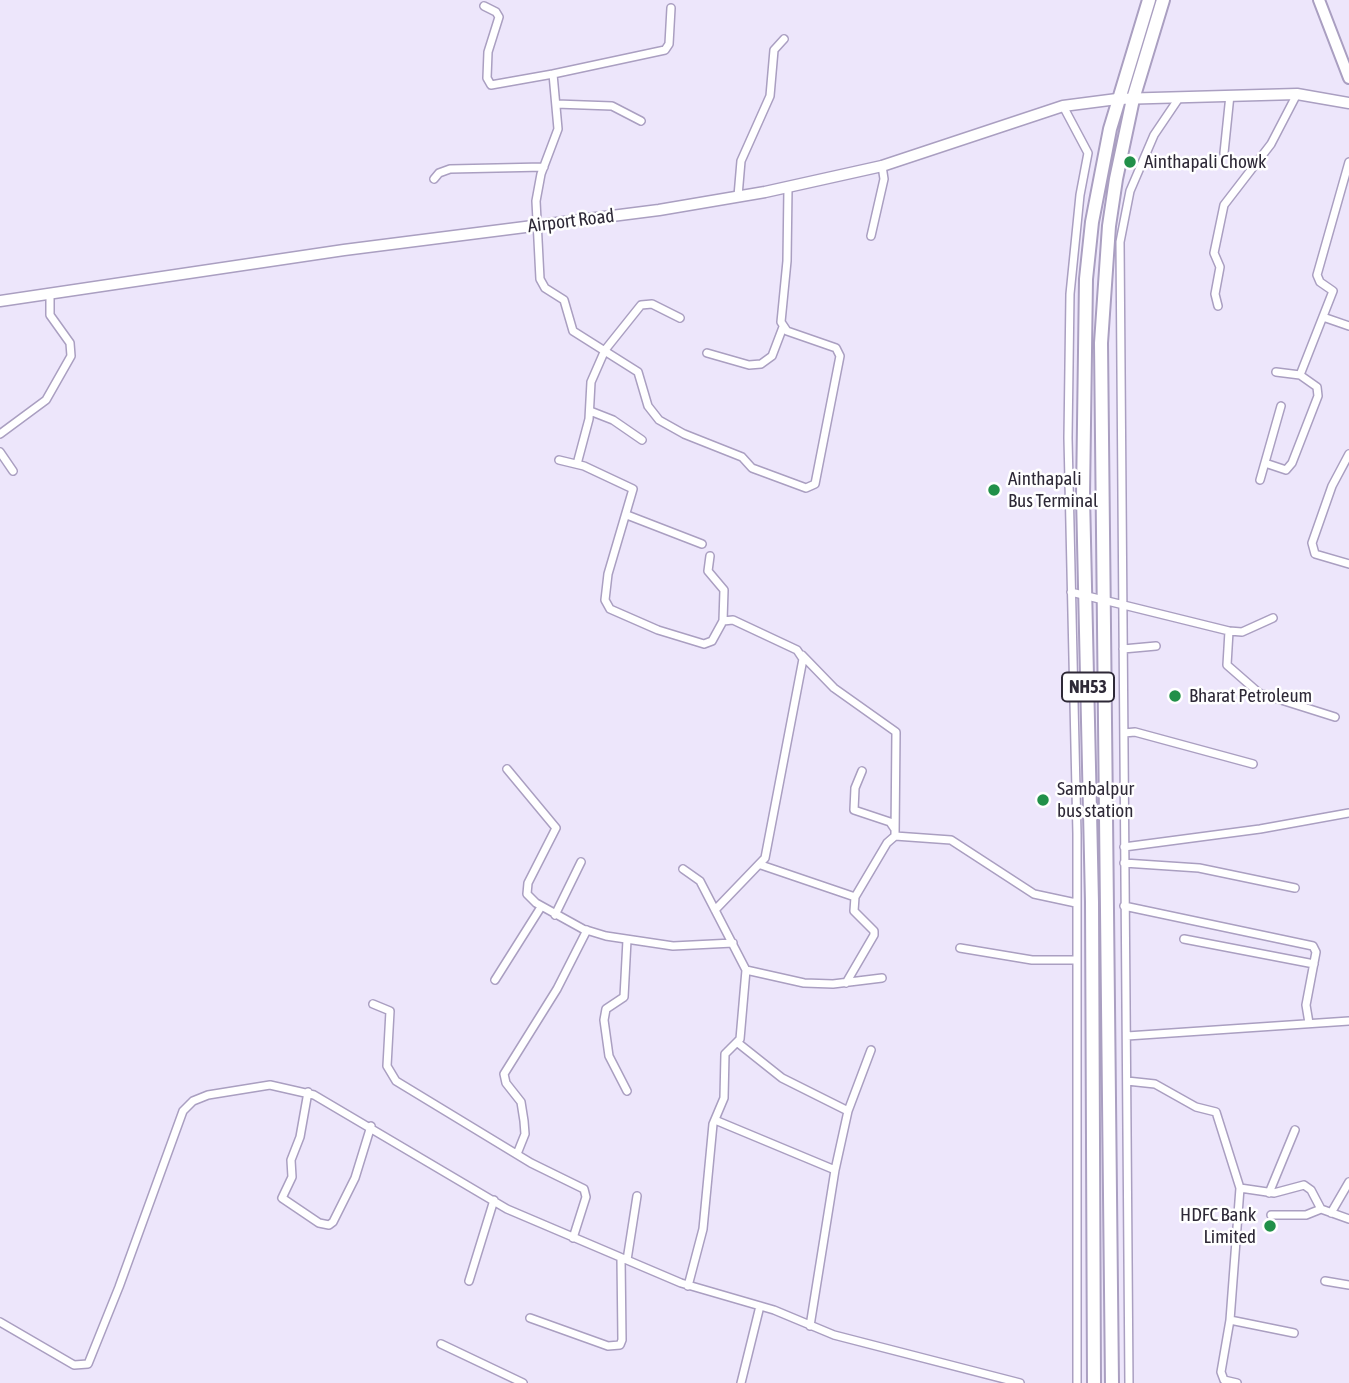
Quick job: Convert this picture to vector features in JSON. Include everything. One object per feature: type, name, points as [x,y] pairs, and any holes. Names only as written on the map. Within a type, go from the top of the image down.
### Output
[{"type":"highway","name":"NH53","points":[[1094,1383],[1092,915],[1083,369],[1086,279],[1092,222],[1117,99],[1149,0]]},
{"type":"highway","name":"NH53","points":[[1112,1383],[1101,342],[1109,226],[1133,99],[1163,0]]},
{"type":"main road","points":[[1319,0],[1349,78]]},
{"type":"main road","name":"Airport Road","points":[[0,301],[659,210],[788,188],[882,166],[1063,106],[1117,99],[1297,94],[1349,103]]},
{"type":"street","points":[[484,6],[496,12],[499,18],[488,52],[487,78],[491,85],[554,79],[665,50],[669,44],[671,8]]},
{"type":"street","points":[[737,195],[741,161],[770,96],[774,50],[784,39]]},
{"type":"street","points":[[554,79],[558,129],[538,188],[543,285],[564,300],[573,331],[638,372],[649,406],[659,419],[684,434],[742,457],[752,468],[801,487],[812,488],[815,484],[840,356],[836,348],[783,327]]},
{"type":"street","points":[[1218,306],[1215,294],[1220,267],[1214,253],[1224,205],[1271,144],[1297,94]]},
{"type":"street","points":[[1224,153],[1230,95]]},
{"type":"street","points":[[1129,1383],[1120,242],[1130,191],[1154,135],[1179,98]]},
{"type":"street","points":[[556,104],[612,106],[641,121]]},
{"type":"street","points":[[1063,106],[1088,153],[1080,195],[1070,294],[1077,1383]]},
{"type":"street","points":[[1300,375],[1333,288],[1320,282],[1317,275],[1349,162]]},
{"type":"street","points":[[871,236],[884,179],[882,166]]},
{"type":"street","points":[[434,179],[444,170],[460,168],[544,167]]},
{"type":"street","points":[[707,353],[749,365],[761,364],[772,356],[783,327],[781,321],[787,261],[788,188]]},
{"type":"street","points":[[0,434],[46,400],[71,356],[71,343],[51,315],[50,294]]},
{"type":"street","points":[[577,464],[590,411],[592,382],[605,350],[641,305],[652,304],[680,318]]},
{"type":"street","points":[[1323,317],[1349,326]]},
{"type":"street","points":[[1265,463],[1286,470],[1296,454],[1318,396],[1317,387],[1300,375],[1276,372]]},
{"type":"street","points":[[1260,480],[1281,406]]},
{"type":"street","points":[[590,411],[613,420],[642,440]]},
{"type":"street","points":[[0,452],[13,471]]},
{"type":"street","points":[[1349,454],[1332,486],[1311,543],[1315,554],[1349,564]]},
{"type":"street","points":[[559,460],[577,464],[633,489],[608,574],[605,590],[608,607],[658,630],[698,644],[712,641],[723,621],[724,590],[708,571],[710,556]]},
{"type":"street","points":[[627,516],[702,544]]},
{"type":"street","points":[[1071,592],[1086,598],[1229,631],[1242,632],[1273,618]]},
{"type":"street","points":[[723,621],[740,622],[797,650],[834,688],[896,732],[895,836]]},
{"type":"street","points":[[1229,631],[1227,665],[1259,693],[1335,717]]},
{"type":"street","points":[[1123,649],[1156,646]]},
{"type":"street","points":[[715,910],[761,865],[769,845],[803,665],[802,655]]},
{"type":"street","points":[[1124,733],[1135,732],[1253,764]]},
{"type":"street","points":[[507,769],[556,828],[528,883],[527,894],[541,907],[587,930],[627,940],[674,946],[733,943]]},
{"type":"street","points":[[862,771],[855,788],[854,810],[890,822],[895,836]]},
{"type":"street","points":[[1124,848],[1260,829],[1349,813]]},
{"type":"street","points":[[846,983],[874,935],[874,931],[854,911],[855,897],[887,843],[895,836],[951,840],[1034,894],[1076,902]]},
{"type":"street","points":[[555,915],[581,862]]},
{"type":"street","points":[[1124,863],[1199,869],[1295,888]]},
{"type":"street","points":[[761,865],[855,897]]},
{"type":"street","points":[[683,869],[700,881],[746,970],[738,1043],[725,1054],[724,1098],[711,1135],[711,1164],[703,1229],[688,1286]]},
{"type":"street","points":[[1124,906],[1308,943],[1316,952],[1306,1005],[1309,1023]]},
{"type":"street","points":[[495,980],[541,907]]},
{"type":"street","points":[[517,1154],[525,1134],[521,1102],[506,1083],[503,1074],[556,989],[587,930]]},
{"type":"street","points":[[1184,939],[1314,964]]},
{"type":"street","points":[[627,940],[624,997],[606,1009],[604,1020],[609,1056],[627,1091]]},
{"type":"street","points":[[960,948],[1032,960],[1076,960]]},
{"type":"street","points":[[746,970],[804,983],[846,983],[882,978]]},
{"type":"street","points":[[373,1004],[390,1011],[387,1066],[391,1077],[517,1154],[584,1188],[586,1197],[573,1238]]},
{"type":"street","points":[[1127,1036],[1349,1021]]},
{"type":"street","points":[[738,1043],[782,1078],[848,1111]]},
{"type":"street","points":[[810,1326],[835,1170],[848,1111],[871,1050]]},
{"type":"street","points":[[1126,1081],[1155,1084],[1190,1104],[1216,1112],[1240,1188],[1230,1320],[1221,1372],[1224,1380],[1237,1383]]},
{"type":"street","points":[[0,1322],[75,1365],[85,1366],[119,1287],[183,1111],[201,1097],[227,1090],[270,1085],[308,1092],[494,1200],[573,1238],[688,1286],[760,1306],[834,1335],[1020,1383]]},
{"type":"street","points":[[308,1092],[298,1144],[291,1160],[292,1177],[282,1198],[319,1223],[329,1225],[333,1222],[355,1178],[370,1126]]},
{"type":"street","points":[[715,1120],[835,1170]]},
{"type":"street","points":[[1269,1194],[1295,1130]]},
{"type":"street","points":[[1331,1213],[1349,1182]]},
{"type":"street","points":[[1240,1188],[1269,1194],[1298,1185],[1308,1186],[1321,1209],[1349,1219]]},
{"type":"street","points":[[530,1318],[608,1346],[620,1345],[624,1259],[637,1196]]},
{"type":"street","points":[[469,1281],[494,1200]]},
{"type":"street","points":[[1271,1215],[1306,1214],[1321,1209]]},
{"type":"street","points":[[1325,1281],[1349,1285]]},
{"type":"street","points":[[741,1383],[760,1306]]},
{"type":"street","points":[[1230,1320],[1294,1333]]},
{"type":"street","points":[[441,1344],[523,1383]]},
{"type":"place","name":"Ainthapali Chowk","points":[[1130,162]]},
{"type":"place","name":"Ainthapali Bus Terminal","points":[[994,490]]},
{"type":"place","name":"Bharat Petroleum","points":[[1175,696]]},
{"type":"place","name":"Sambalpur bus station","points":[[1043,800]]},
{"type":"place","name":"HDFC Bank Limited","points":[[1270,1226]]}]
